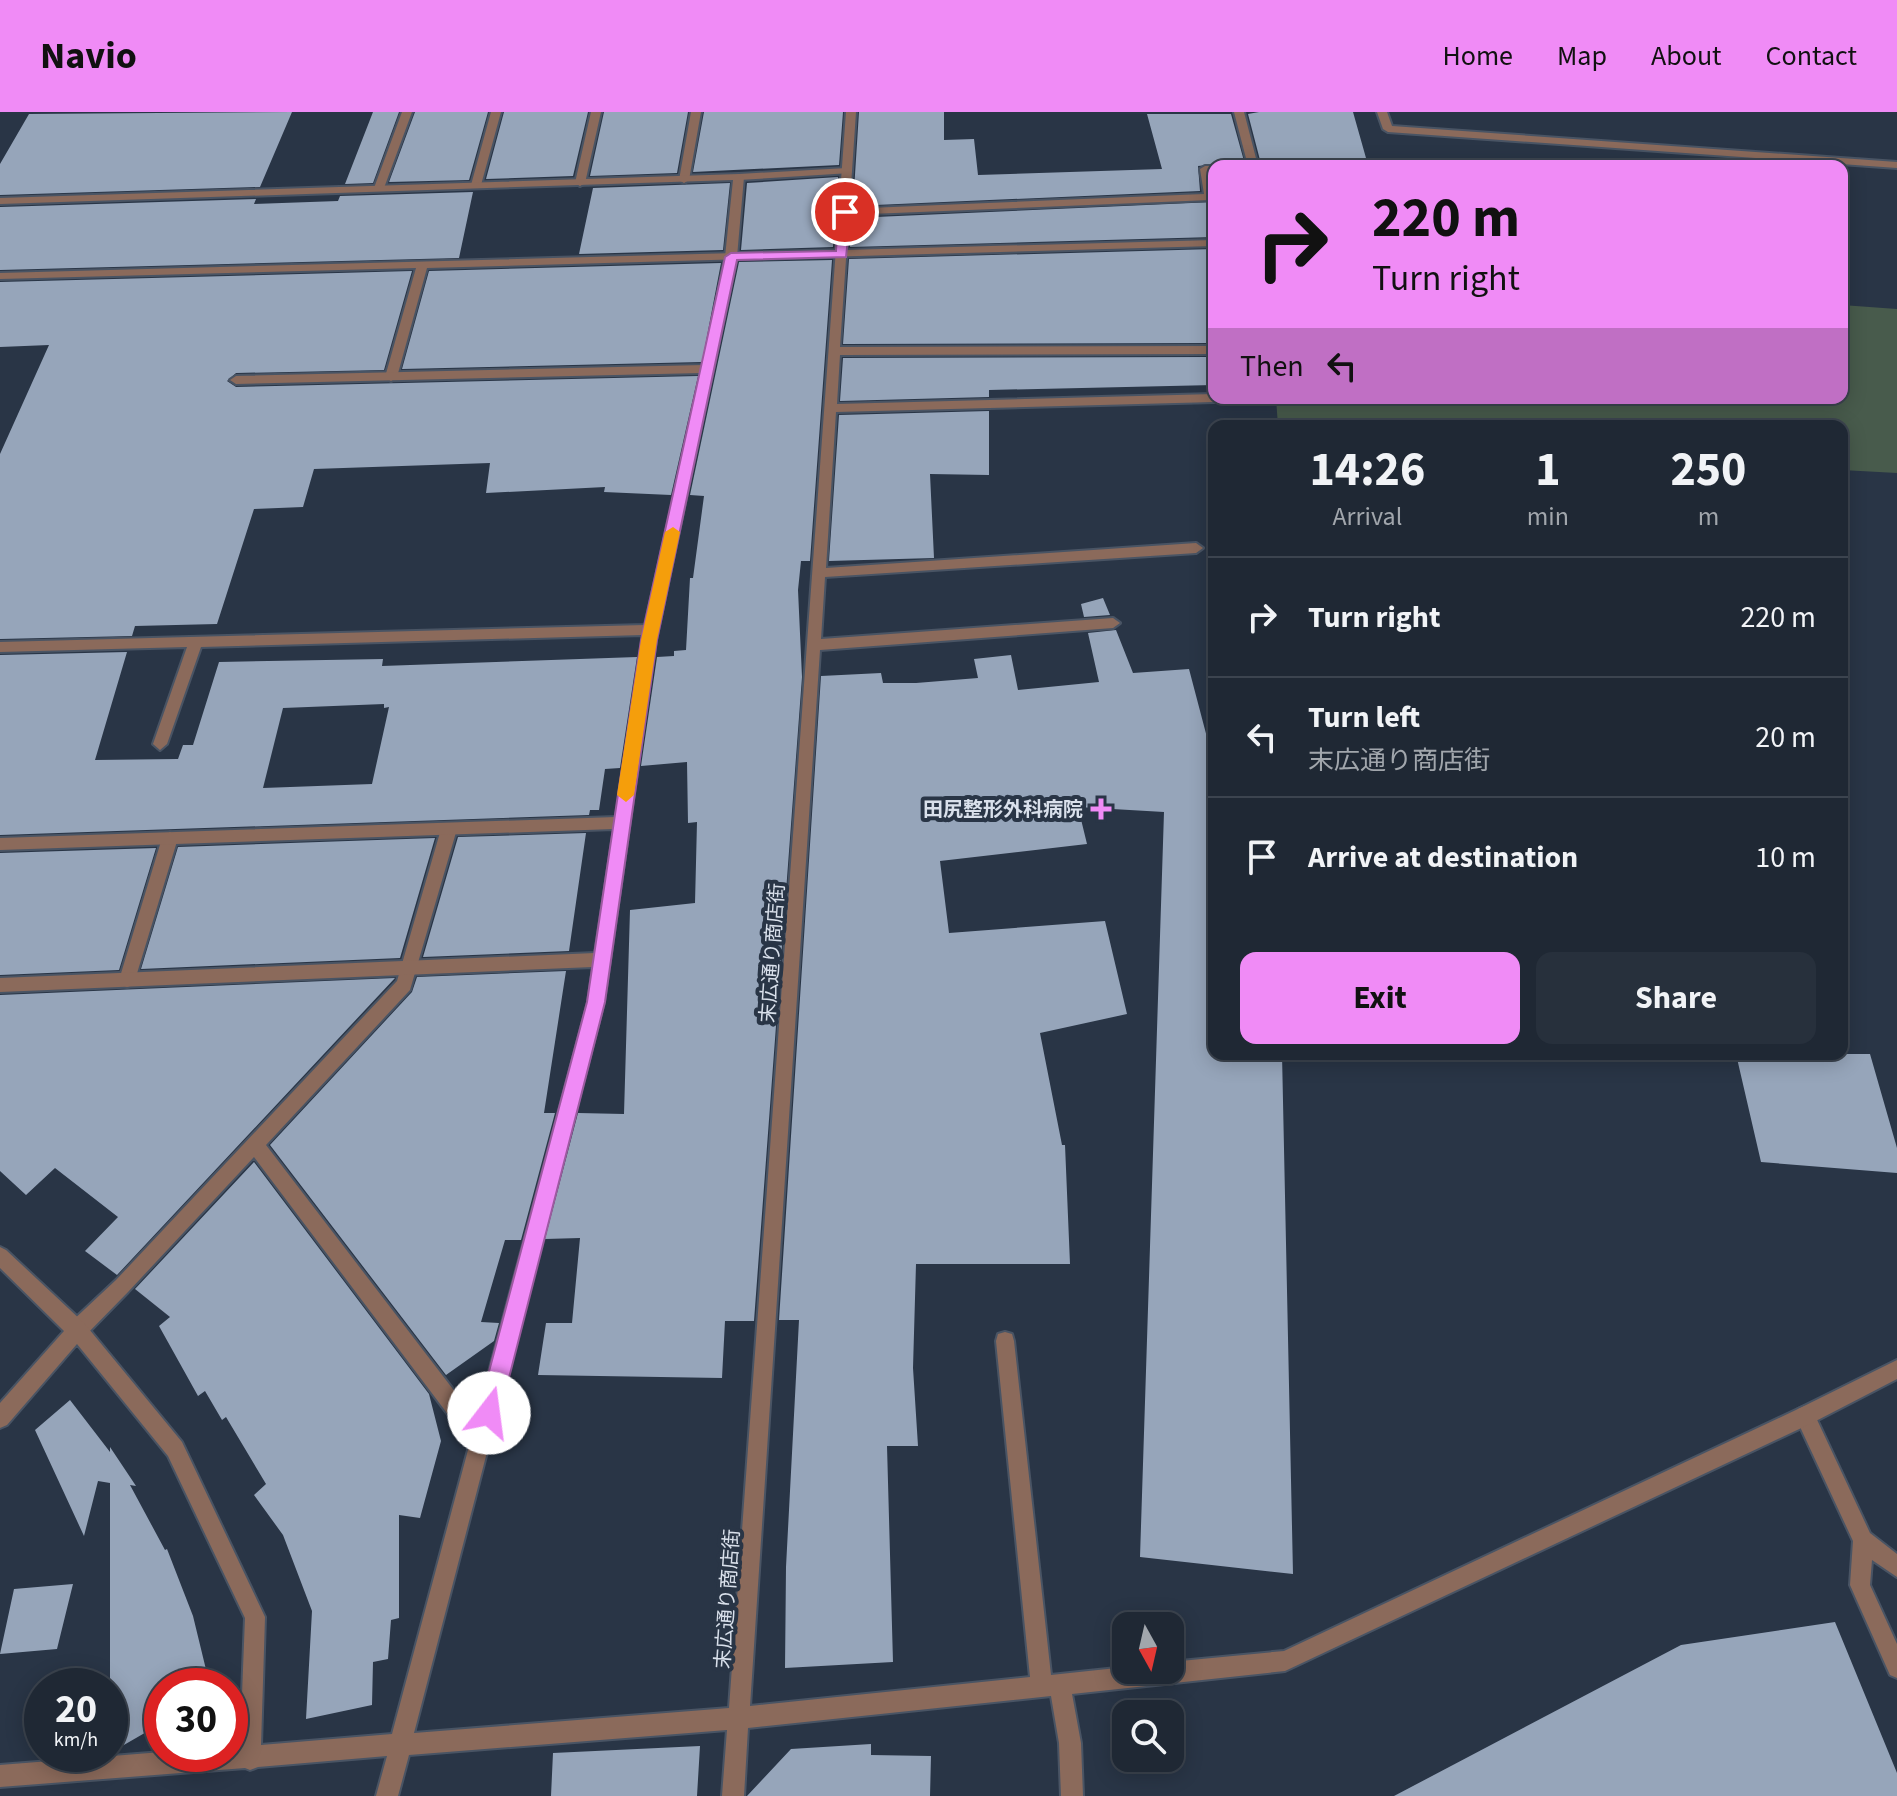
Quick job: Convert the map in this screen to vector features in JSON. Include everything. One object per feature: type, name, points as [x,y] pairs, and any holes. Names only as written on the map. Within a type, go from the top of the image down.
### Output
[{"type":"street","points":[[379,188],[407,112]]},
{"type":"street","points":[[476,185],[496,112]]},
{"type":"street","points":[[580,183],[596,112]]},
{"type":"street","points":[[684,180],[696,112]]},
{"type":"street","name":"末広通り商店街","points":[[733,1796],[851,112]]},
{"type":"street","points":[[1239,112],[1251,160]]},
{"type":"street","points":[[1382,112],[1388,129],[1826,160]]},
{"type":"street","points":[[1848,162],[1897,165]]},
{"type":"street","points":[[1208,169],[1205,169],[1208,186]]},
{"type":"street","points":[[0,201],[684,180],[847,171]]},
{"type":"street","points":[[387,1796],[596,1002],[651,630],[731,257],[739,177]]},
{"type":"street","points":[[845,212],[1208,197]]},
{"type":"street","points":[[0,276],[1208,243]]},
{"type":"street","points":[[391,377],[423,263]]},
{"type":"street","points":[[835,351],[1208,350]]},
{"type":"street","points":[[236,380],[709,369]]},
{"type":"street","points":[[830,408],[1208,398]]},
{"type":"street","points":[[819,573],[1196,548]]},
{"type":"street","points":[[813,645],[1113,623]]},
{"type":"street","points":[[0,647],[195,645],[651,630]]},
{"type":"street","points":[[160,744],[195,645]]},
{"type":"street","points":[[0,844],[622,823]]},
{"type":"street","points":[[0,1418],[77,1330],[404,985],[449,829]]},
{"type":"street","points":[[127,980],[170,838]]},
{"type":"street","points":[[0,985],[602,960]]},
{"type":"street","points":[[255,1145],[481,1442]]},
{"type":"street","points":[[0,1256],[77,1330],[175,1449],[255,1617],[250,1759]]},
{"type":"street","points":[[1005,1341],[1051,1685],[1070,1743],[1072,1796]]},
{"type":"street","points":[[0,1776],[250,1759],[739,1718],[1285,1661],[1805,1416],[1897,1369]]},
{"type":"street","points":[[1805,1416],[1863,1540],[1897,1567]]},
{"type":"street","points":[[1863,1540],[1860,1585],[1897,1668]]},
{"type":"green space","points":[[1848,305],[1897,309],[1897,473],[1848,470],[1848,420],[1278,420],[1276,404],[1848,404]]},
{"type":"building","points":[[292,112],[260,187],[0,195],[0,164],[29,114]]},
{"type":"building","points":[[373,112],[399,112],[373,183],[345,184]]},
{"type":"building","points":[[415,112],[488,112],[469,180],[389,182]]},
{"type":"building","points":[[504,112],[588,112],[573,176],[486,179]]},
{"type":"building","points":[[604,112],[688,112],[677,173],[590,176]]},
{"type":"building","points":[[704,112],[843,112],[839,165],[693,172]]},
{"type":"building","points":[[859,112],[944,112],[944,140],[974,139],[978,175],[1162,169],[1147,114],[1231,114],[1244,160],[1208,160],[1208,165],[1198,166],[1200,191],[853,206]]},
{"type":"building","points":[[1353,112],[1366,158],[1260,160],[1248,114]]},
{"type":"building","points":[[838,177],[833,247],[741,250],[747,183]]},
{"type":"building","points":[[730,183],[723,250],[579,254],[593,188]]},
{"type":"building","points":[[473,192],[459,258],[0,270],[0,207],[256,199],[254,204],[338,201],[340,196]]},
{"type":"building","points":[[1208,202],[1208,237],[850,247],[852,218]]},
{"type":"building","points":[[1208,249],[1208,343],[843,344],[849,259]]},
{"type":"building","points":[[832,260],[810,561],[801,561],[798,590],[802,677],[754,1321],[725,1321],[722,1378],[538,1375],[546,1323],[572,1323],[580,1238],[545,1239],[578,1113],[624,1114],[630,910],[695,903],[697,822],[688,823],[687,762],[641,766],[657,657],[674,656],[674,651],[686,650],[690,578],[693,578],[704,496],[690,495],[739,262]]},
{"type":"building","points":[[721,263],[702,362],[402,369],[429,271]]},
{"type":"building","points":[[412,271],[384,370],[236,373],[227,381],[236,387],[698,376],[671,495],[604,492],[605,487],[486,493],[490,463],[314,469],[303,507],[254,509],[217,624],[135,626],[132,636],[0,639],[0,454],[49,345],[0,347],[0,282]]},
{"type":"building","points":[[1208,357],[1208,385],[989,390],[989,397],[840,401],[843,358]]},
{"type":"building","points":[[989,411],[989,475],[930,474],[934,558],[829,561],[839,415]]},
{"type":"building","points":[[1103,598],[1110,615],[1084,617],[1081,604]]},
{"type":"building","points":[[1116,630],[1133,673],[1189,669],[1208,741],[1208,1060],[1282,1060],[1293,1574],[1140,1557],[1164,812],[1078,807],[1087,844],[940,861],[949,933],[1105,921],[1127,1014],[1040,1033],[1062,1145],[1065,1145],[1070,1264],[916,1264],[913,1368],[918,1446],[887,1446],[893,1662],[785,1668],[786,1567],[799,1320],[779,1320],[821,676],[881,673],[883,683],[978,678],[974,659],[1011,655],[1018,690],[1099,682],[1088,633]]},
{"type":"building","points":[[127,652],[95,760],[178,759],[183,745],[193,745],[219,662],[383,659],[382,666],[637,657],[620,768],[605,769],[599,810],[590,810],[589,815],[0,835],[0,655]],"holes":[[[384,704],[384,708],[389,707],[372,784],[263,788],[283,708]]]},
{"type":"building","points":[[586,833],[569,951],[423,957],[458,837]]},
{"type":"building","points":[[435,838],[400,958],[141,969],[178,847]]},
{"type":"building","points":[[156,848],[119,970],[0,975],[0,853]]},
{"type":"building","points":[[566,971],[544,1113],[555,1113],[521,1240],[505,1240],[481,1322],[499,1323],[494,1341],[446,1375],[270,1145],[412,992],[417,977]]},
{"type":"building","points":[[395,978],[117,1275],[85,1251],[118,1217],[55,1168],[26,1195],[0,1171],[0,995]]},
{"type":"building","points":[[1848,1054],[1870,1054],[1897,1148],[1897,1173],[1761,1162],[1737,1060],[1848,1060]]},
{"type":"building","points":[[254,1162],[429,1394],[441,1441],[420,1518],[399,1515],[399,1618],[391,1620],[388,1659],[373,1662],[372,1705],[306,1719],[312,1611],[283,1535],[254,1495],[266,1484],[226,1417],[222,1420],[205,1391],[198,1396],[159,1326],[170,1317],[135,1289]]},
{"type":"building","points":[[70,1400],[110,1452],[110,1447],[136,1486],[130,1485],[167,1549],[193,1616],[206,1668],[144,1668],[144,1733],[128,1743],[128,1668],[110,1668],[110,1483],[98,1481],[84,1536],[35,1430]]},
{"type":"building","points":[[73,1584],[57,1649],[0,1654],[14,1589]]},
{"type":"building","points":[[1835,1622],[1897,1773],[1897,1796],[1394,1796],[1681,1645]]},
{"type":"building","points":[[871,1744],[871,1755],[931,1756],[930,1796],[747,1796],[791,1749]]},
{"type":"building","points":[[700,1746],[697,1796],[551,1796],[553,1753]]},
{"type":"slow traffic","points":[[626,795],[649,640],[673,532]]},
{"type":"place","name":"田尻整形外科病院","points":[[1101,809]]},
{"type":"route","points":[[489,1413],[596,1002],[649,640],[731,257],[842,255],[845,212]]}]
